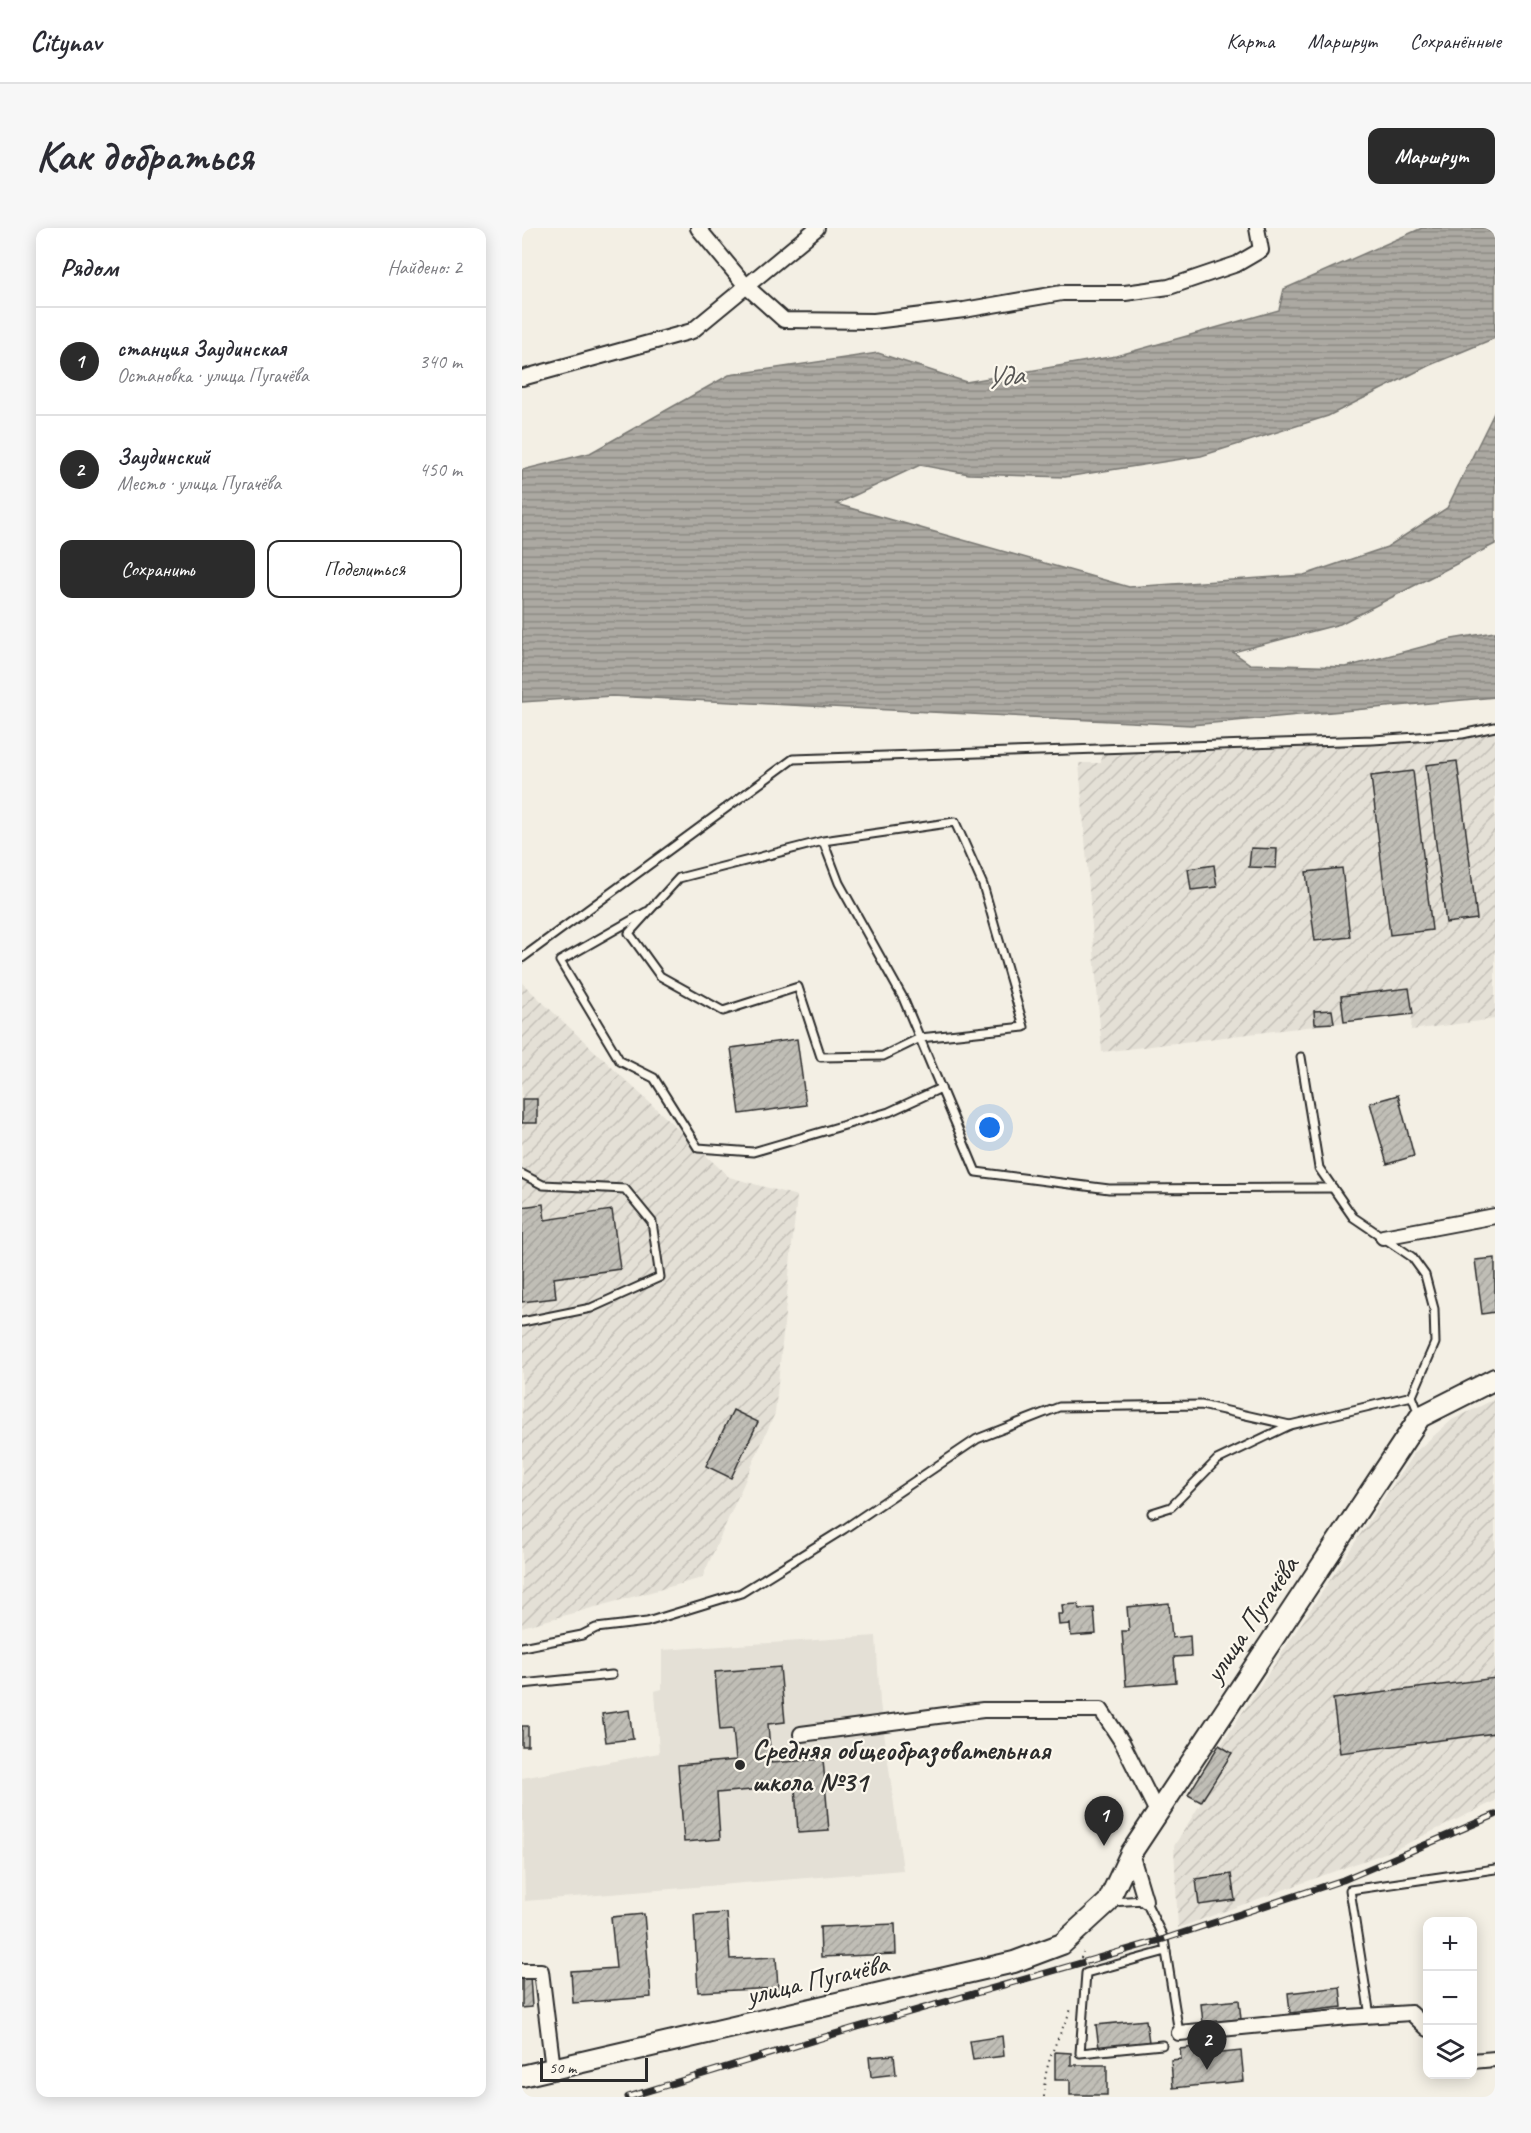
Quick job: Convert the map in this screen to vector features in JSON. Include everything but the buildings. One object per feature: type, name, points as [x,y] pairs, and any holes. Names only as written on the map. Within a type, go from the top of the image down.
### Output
[{"type":"street","points":[[698,228],[746,286],[784,320],[873,321],[964,310],[1062,293],[1125,293],[1169,287],[1237,264],[1261,250],[1257,228]]},
{"type":"street","points":[[522,378],[692,332],[817,228]]},
{"type":"street","points":[[1383,1237],[1495,1216]]},
{"type":"street","points":[[1420,1417],[1495,1379]]},
{"type":"street","name":"улица Пугачёва","points":[[522,2076],[1014,1962],[1062,1944],[1108,1902],[1131,1853],[1157,1812],[1420,1417]]},
{"type":"street","points":[[801,1734],[983,1710],[1101,1710],[1122,1742],[1157,1812]]},
{"type":"street","points":[[1131,1853],[1145,1900]]},
{"type":"street","points":[[522,1971],[541,1971],[553,2069]]},
{"type":"street","points":[[1179,2033],[1411,2013],[1424,2025]]},
{"type":"street","points":[[1477,2061],[1495,2059]]},
{"type":"lane","points":[[522,958],[793,759],[1373,740],[1462,734],[1495,727]]},
{"type":"lane","points":[[956,822],[983,885],[1024,1027],[920,1038],[883,1056],[821,1057],[798,987],[723,1011],[660,976],[629,933],[679,878],[823,841],[956,822]]},
{"type":"lane","points":[[823,841],[839,883],[903,998],[976,1172],[1109,1189],[1333,1188]]},
{"type":"lane","points":[[650,909],[560,961],[620,1061],[654,1078],[698,1148],[753,1152],[889,1112],[941,1088]]},
{"type":"lane","points":[[1300,1057],[1319,1168],[1353,1218],[1412,1257],[1425,1275],[1434,1309],[1435,1343],[1412,1396],[1420,1417]]},
{"type":"lane","points":[[522,1174],[543,1185],[625,1189],[652,1222],[660,1277],[591,1308],[522,1322]]},
{"type":"lane","points":[[1152,1513],[1171,1507],[1217,1460],[1290,1425],[1412,1396]]},
{"type":"lane","points":[[522,1647],[582,1635],[596,1628],[647,1622],[741,1593],[844,1529],[976,1439],[1059,1407],[1201,1405],[1290,1425]]},
{"type":"lane","points":[[522,1684],[612,1675]]},
{"type":"lane","points":[[1370,2016],[1350,1890],[1495,1869]]},
{"type":"lane","points":[[1108,1902],[1145,1900],[1159,1926],[1166,1950],[1179,2033]]},
{"type":"lane","points":[[1162,2045],[1080,2053],[1086,1973],[1166,1950]]},
{"type":"path","points":[[1078,1973],[1083,1952]]},
{"type":"path","points":[[1044,2097],[1043,2076],[1074,2003]]},
{"type":"shaded area","points":[[1495,731],[1495,1019],[1411,1030],[1412,1014],[1102,1052],[1079,763],[1101,763],[1101,751],[1309,741],[1367,745]]},
{"type":"shaded area","points":[[522,983],[729,1177],[797,1196],[775,1413],[702,1578],[522,1627]]},
{"type":"shaded area","points":[[1495,1399],[1495,1801],[1396,1849],[1178,1928],[1174,1846],[1201,1803],[1188,1795],[1414,1453],[1452,1420]]},
{"type":"shaded area","name":"Средняя общеобразовательная школа №31","points":[[876,1636],[880,1703],[903,1870],[525,1901],[522,1778],[659,1753],[655,1691],[662,1689],[662,1650]]},
{"type":"water","name":"Уда","points":[[1422,228],[1495,228],[1495,338],[1430,365],[1328,416],[1201,456],[1065,477],[969,474],[920,465],[836,504],[1129,587],[1304,575],[1387,547],[1447,508],[1495,411],[1495,544],[1340,624],[1233,652],[1250,664],[1346,667],[1452,639],[1495,632],[1495,697],[1191,725],[612,696],[522,702],[522,470],[590,453],[729,375],[878,353],[966,382],[1116,356],[1279,310],[1284,289]]},
{"type":"railway","points":[[628,2097],[851,2029],[1164,1939],[1343,1880],[1495,1815]]},
{"type":"place","name":"Средняя общеобразовательная школа №31","points":[[740,1765]]},
{"type":"place","name":"станция Заудинская","points":[[1104,1846]]},
{"type":"place","name":"Заудинский","points":[[1207,2070]]}]
